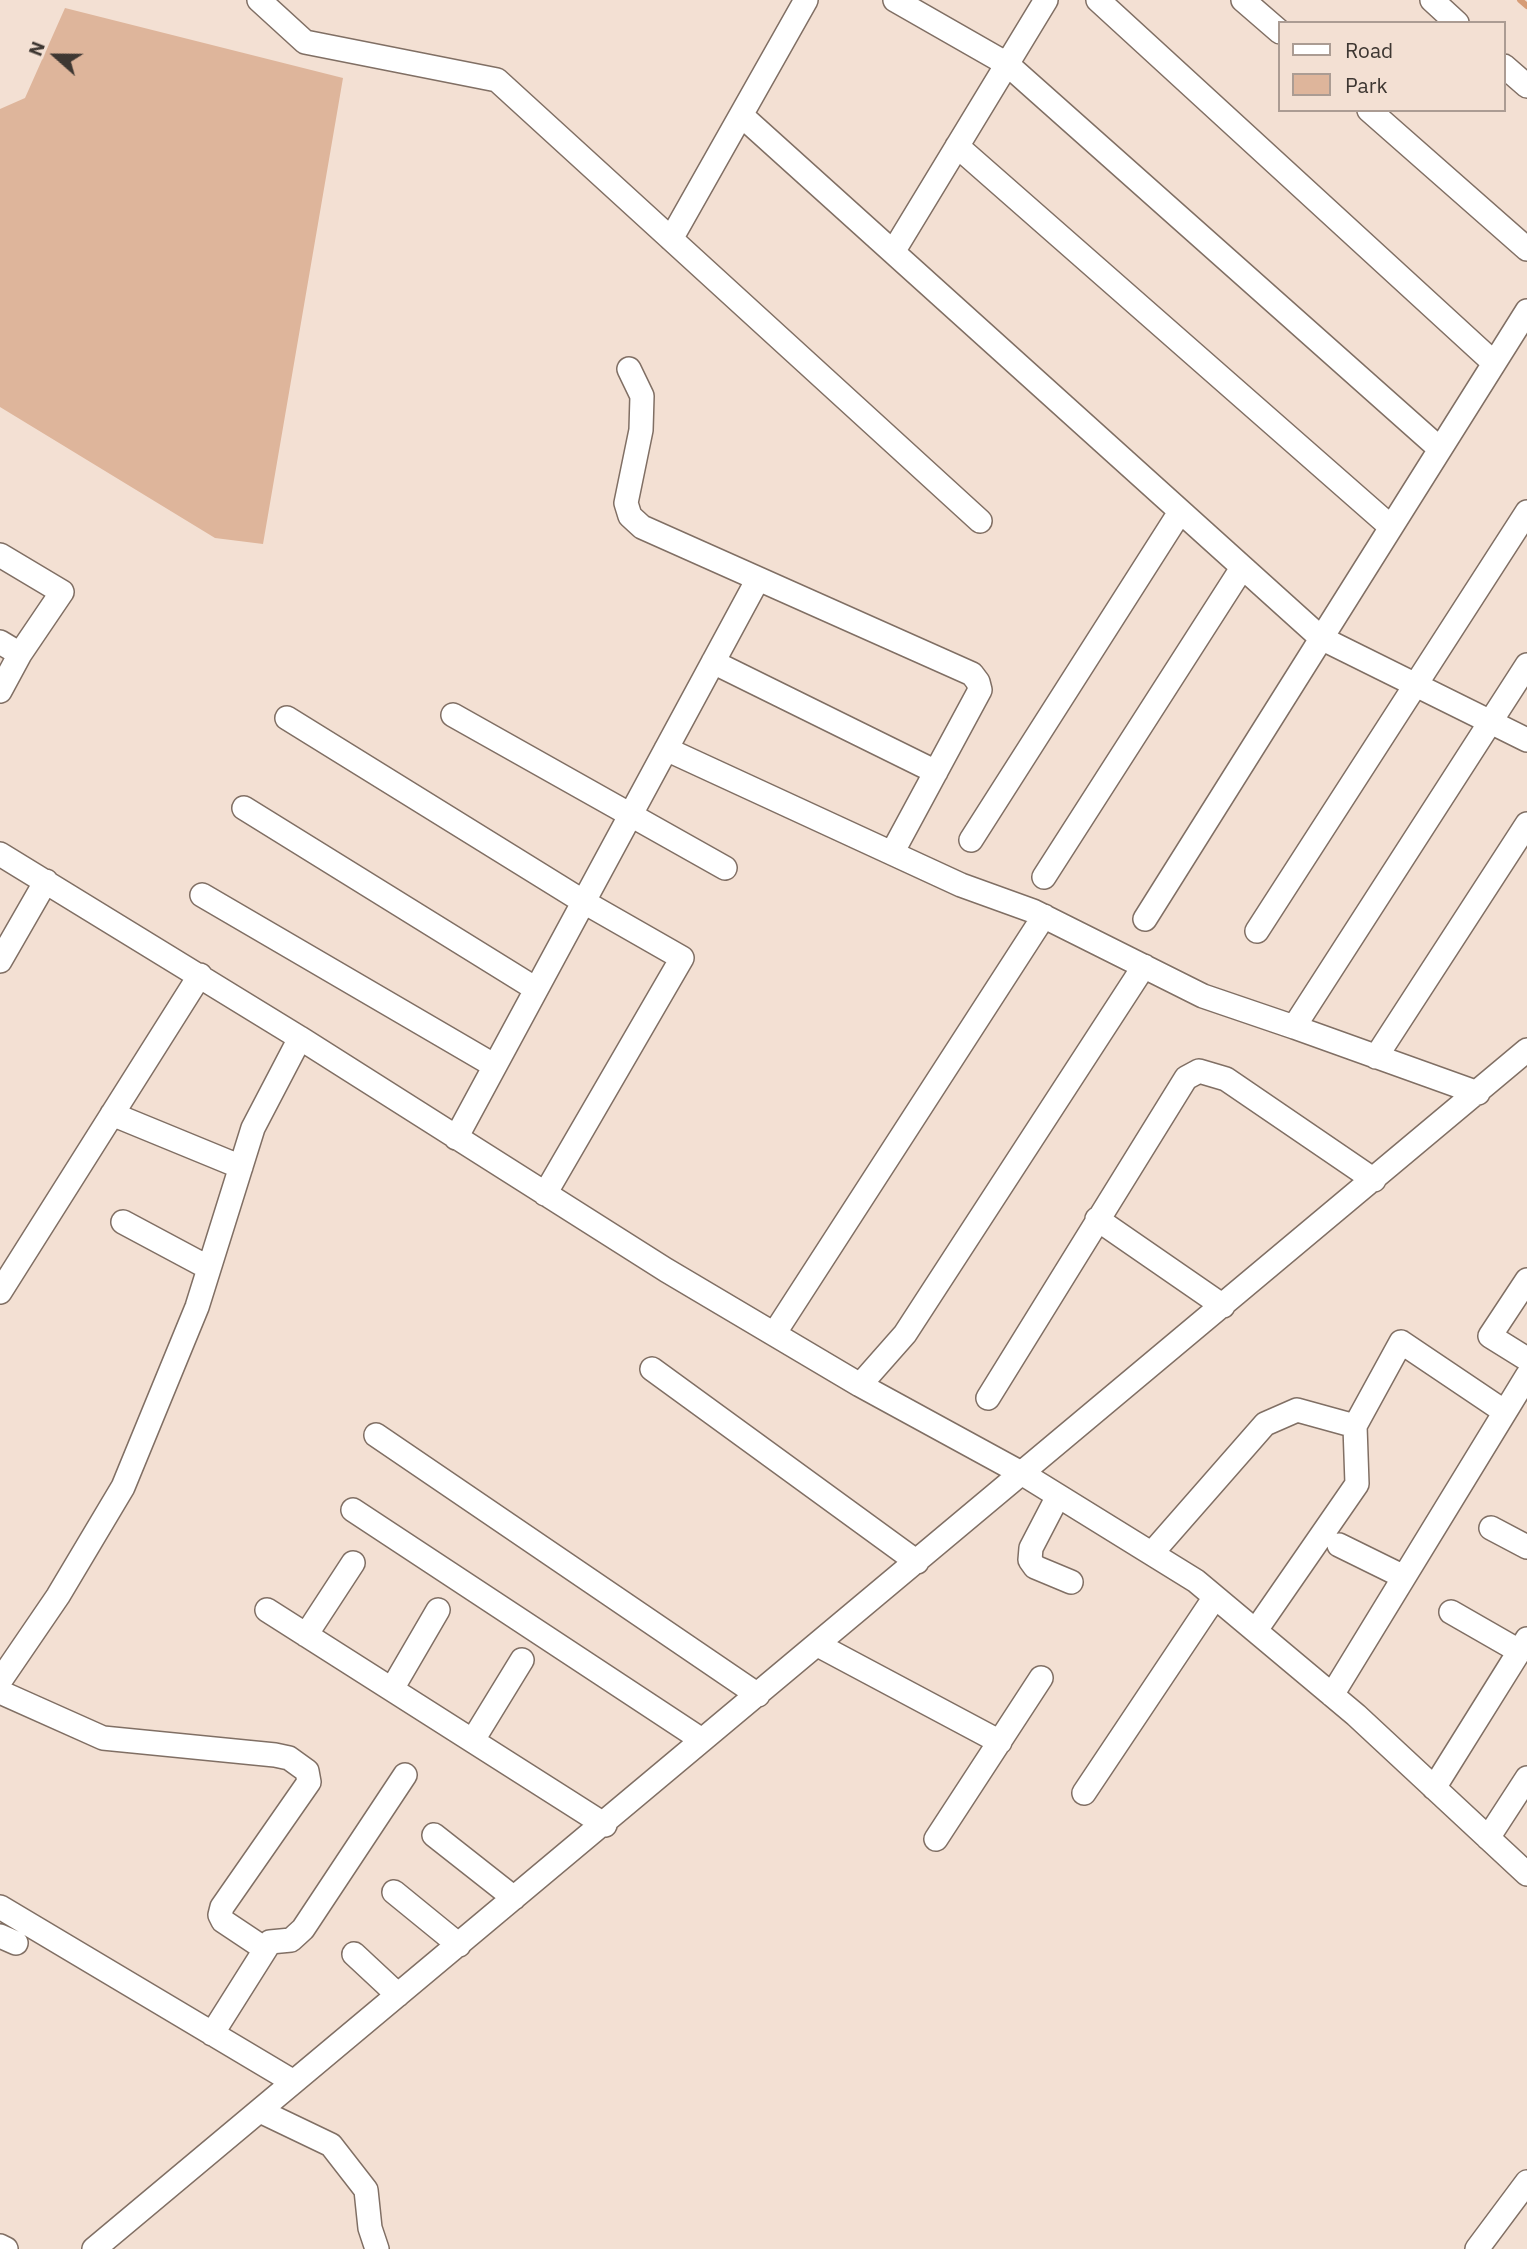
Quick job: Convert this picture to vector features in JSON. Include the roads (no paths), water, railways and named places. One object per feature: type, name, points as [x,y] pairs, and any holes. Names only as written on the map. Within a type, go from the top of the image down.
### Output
[{"type":"street","points":[[259,0],[304,42],[497,80],[980,521]]},
{"type":"street","points":[[671,239],[806,0]]},
{"type":"street","points":[[895,0],[1007,64],[1440,449]]},
{"type":"street","points":[[892,252],[1046,0]]},
{"type":"street","points":[[1098,0],[1494,363]]},
{"type":"street","points":[[1243,0],[1278,30]]},
{"type":"street","points":[[1432,0],[1455,21]]},
{"type":"street","points":[[1506,67],[1527,86]]},
{"type":"street","points":[[1371,112],[1527,249]]},
{"type":"street","points":[[741,115],[1321,638],[1527,740]]},
{"type":"street","points":[[957,146],[1391,527]]},
{"type":"street","points":[[1145,919],[1527,311]]},
{"type":"street","points":[[629,369],[642,396],[641,430],[626,503],[630,516],[642,527],[972,674],[980,690],[892,853]]},
{"type":"street","points":[[971,840],[1180,512]]},
{"type":"street","points":[[1257,931],[1527,512]]},
{"type":"street","points":[[0,555],[62,592],[10,648],[0,691]]},
{"type":"street","points":[[1044,877],[1242,568]]},
{"type":"street","points":[[456,1138],[758,579]]},
{"type":"street","points":[[713,662],[936,772]]},
{"type":"street","points":[[1294,1027],[1527,665]]},
{"type":"street","points":[[453,715],[725,868]]},
{"type":"street","points":[[287,718],[584,902],[682,958],[545,1194]]},
{"type":"street","points":[[666,749],[961,885],[1044,916],[1203,996],[1478,1093]]},
{"type":"street","points":[[244,807],[536,989]]},
{"type":"street","points":[[1377,1057],[1527,824]]},
{"type":"street","points":[[0,854],[200,975],[545,1194],[774,1334],[1023,1475],[1152,1553],[1215,1597],[1332,1695],[1527,1874]]},
{"type":"street","points":[[0,961],[47,881]]},
{"type":"street","points":[[202,895],[495,1066]]},
{"type":"street","points":[[774,1334],[1044,916]]},
{"type":"street","points":[[860,1385],[905,1334],[1144,966]]},
{"type":"street","points":[[0,1292],[200,975]]},
{"type":"street","points":[[0,1681],[58,1596],[123,1487],[197,1307],[253,1128],[300,1038]]},
{"type":"street","points":[[94,2249],[260,2111],[292,2081],[605,1825],[702,1740],[1023,1475],[1527,1050]]},
{"type":"street","points":[[988,1398],[1186,1079],[1199,1070],[1226,1079],[1374,1180]]},
{"type":"street","points":[[112,1114],[241,1167]]},
{"type":"street","points":[[1097,1219],[1223,1306]]},
{"type":"street","points":[[123,1222],[209,1268]]},
{"type":"street","points":[[1527,1280],[1490,1336],[1527,1359]]},
{"type":"street","points":[[1256,1630],[1357,1484],[1355,1426],[1401,1342],[1505,1412]]},
{"type":"street","points":[[652,1369],[918,1562]]},
{"type":"street","points":[[1332,1695],[1527,1376]]},
{"type":"street","points":[[1152,1553],[1265,1424],[1297,1410],[1355,1426]]},
{"type":"street","points":[[376,1435],[758,1695]]},
{"type":"street","points":[[1058,1496],[1031,1548],[1030,1560],[1035,1567],[1071,1582]]},
{"type":"street","points":[[353,1510],[702,1740]]},
{"type":"street","points":[[1491,1528],[1527,1547]]},
{"type":"street","points":[[1339,1545],[1404,1577]]},
{"type":"street","points":[[306,1635],[353,1563]]},
{"type":"street","points":[[1084,1793],[1215,1597]]},
{"type":"street","points":[[267,1610],[605,1825]]},
{"type":"street","points":[[392,1689],[438,1610]]},
{"type":"street","points":[[1434,1788],[1523,1645],[1451,1612]]},
{"type":"street","points":[[818,1645],[1000,1742]]},
{"type":"street","points":[[473,1740],[522,1660]]},
{"type":"street","points":[[936,1839],[1041,1678]]},
{"type":"street","points":[[0,1692],[103,1738],[275,1755],[289,1758],[307,1771],[309,1782],[219,1915],[223,1922],[265,1949]]},
{"type":"street","points":[[212,2034],[265,1949],[276,1939],[291,1940],[303,1929],[405,1775]]},
{"type":"street","points":[[1488,1838],[1527,1778]]},
{"type":"street","points":[[434,1835],[514,1898]]},
{"type":"street","points":[[394,1892],[458,1945]]},
{"type":"street","points":[[0,1907],[292,2081]]},
{"type":"street","points":[[354,1954],[398,1994]]},
{"type":"street","points":[[260,2111],[331,2145],[366,2190],[370,2228],[377,2249]]},
{"type":"street","points":[[1488,2244],[1527,2182]]},
{"type":"street","points":[[0,2246],[6,2249]]},
{"type":"waterway","points":[[1520,0],[1527,6]]}]
